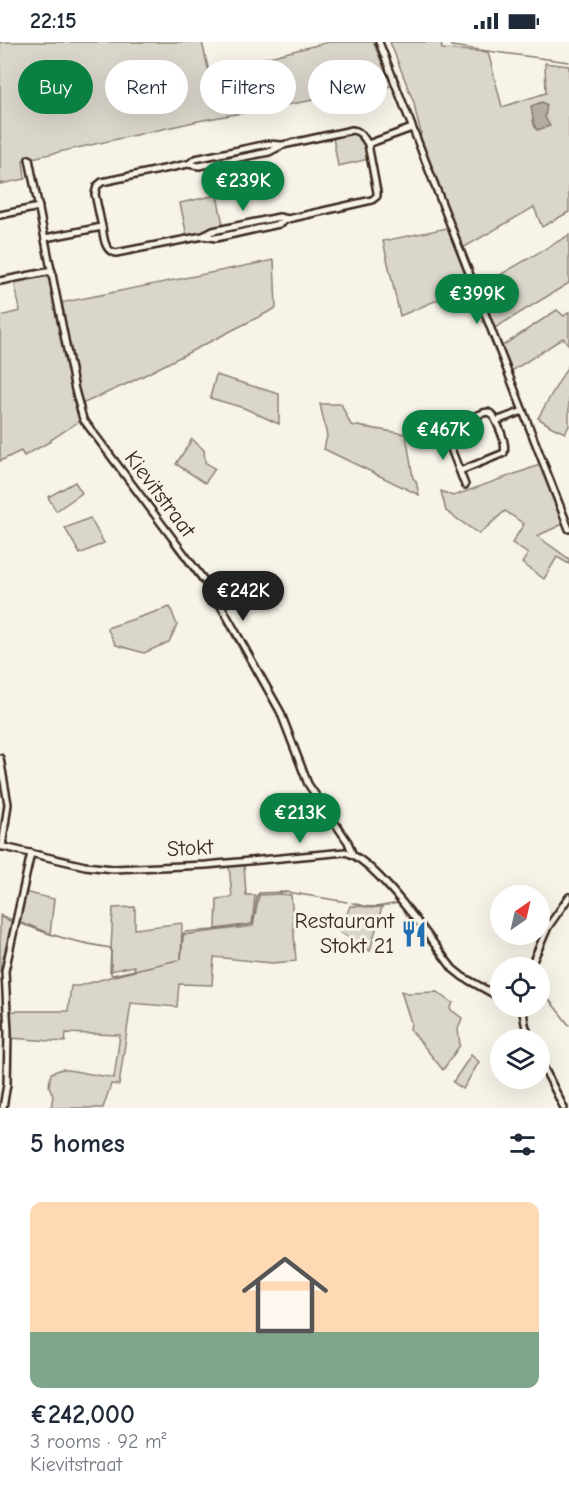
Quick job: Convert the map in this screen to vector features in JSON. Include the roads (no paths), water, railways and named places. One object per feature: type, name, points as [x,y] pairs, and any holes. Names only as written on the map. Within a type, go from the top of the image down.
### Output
[{"type":"street","points":[[379,42],[569,529]]},
{"type":"street","points":[[368,144],[412,128]]},
{"type":"street","points":[[352,130],[362,135],[368,144],[377,196],[372,200],[216,238],[203,236],[116,254],[108,249],[95,190],[102,182],[188,164],[199,166],[269,152],[283,145],[352,130]]},
{"type":"street","name":"Kievitstraat","points":[[29,159],[75,390],[83,419],[215,595],[280,711],[308,784],[348,842],[352,853]]},
{"type":"street","points":[[0,215],[39,207]]},
{"type":"street","points":[[45,238],[102,227]]},
{"type":"street","points":[[0,281],[52,271]]},
{"type":"street","points":[[496,421],[523,411]]},
{"type":"street","points":[[432,433],[483,413],[488,412],[493,415],[506,450],[504,453],[460,471]]},
{"type":"street","points":[[443,428],[465,485]]},
{"type":"street","points":[[0,758],[8,804],[1,847]]},
{"type":"street","name":"Stokt","points":[[1,847],[85,866],[113,869],[206,865],[352,853]]},
{"type":"street","points":[[352,853],[385,882],[453,969],[490,992]]},
{"type":"street","points":[[3,1108],[7,1084],[8,1033],[5,971],[31,854]]},
{"type":"street","points":[[535,957],[548,927],[569,897]]},
{"type":"street","points":[[550,1080],[564,1108]]},
{"type":"waterway","points":[[450,42],[451,46],[569,62]]},
{"type":"waterway","points":[[118,460],[125,469]]},
{"type":"waterway","points":[[127,472],[132,479]]},
{"type":"waterway","points":[[133,481],[138,487]]},
{"type":"waterway","points":[[140,489],[144,495]]},
{"type":"waterway","points":[[175,536],[186,551]]},
{"type":"waterway","points":[[169,541],[181,557]]},
{"type":"waterway","points":[[192,558],[206,576]]},
{"type":"waterway","points":[[183,560],[210,596]]},
{"type":"waterway","points":[[208,579],[212,585]]},
{"type":"waterway","points":[[212,599],[223,619]]},
{"type":"waterway","points":[[225,623],[249,666]]},
{"type":"waterway","points":[[253,672],[276,712]]},
{"type":"waterway","points":[[181,959],[185,932],[253,924],[259,893],[287,892],[347,902]]},
{"type":"waterway","points":[[352,903],[371,908],[398,903]]},
{"type":"waterway","points":[[0,915],[12,920]]},
{"type":"waterway","points":[[19,922],[64,938],[111,948],[111,974],[113,975],[178,960]]},
{"type":"waterway","points":[[550,1001],[569,1025]]},
{"type":"place","name":"Restaurant Stokt 21","points":[[414,934]]}]
